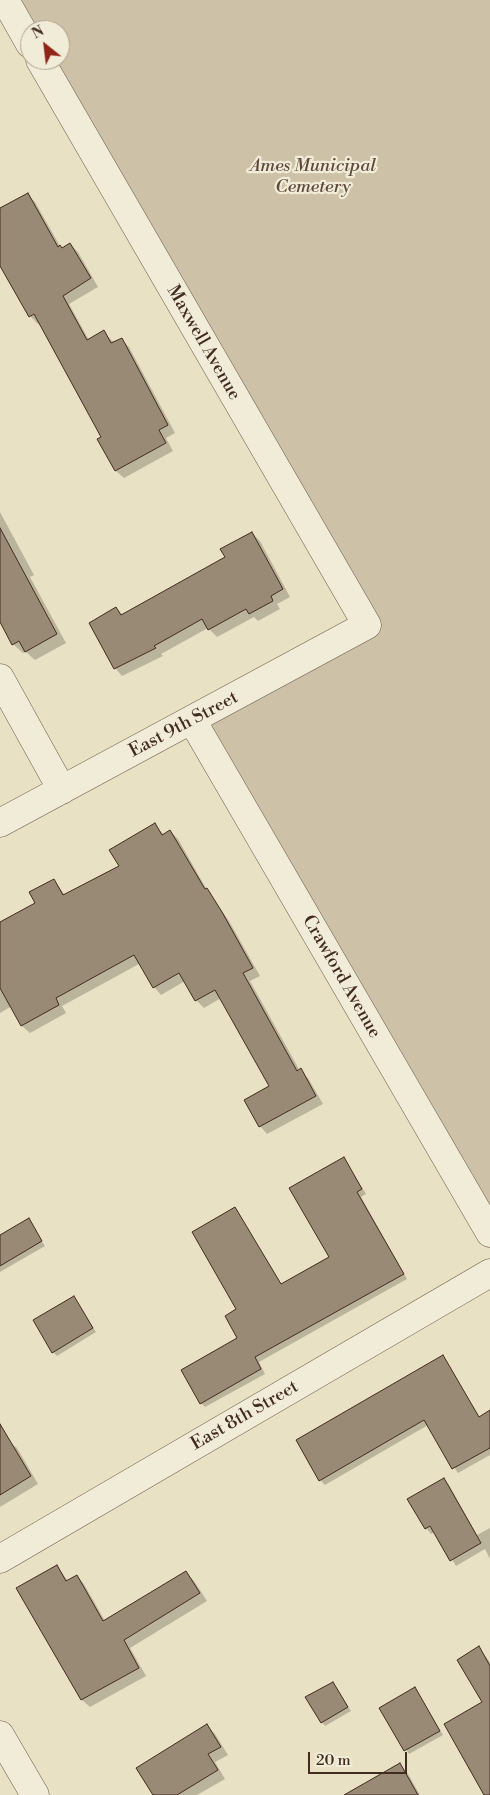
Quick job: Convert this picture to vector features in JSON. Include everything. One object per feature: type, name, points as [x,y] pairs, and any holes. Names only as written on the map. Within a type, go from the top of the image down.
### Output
[{"type":"street","points":[[5,0],[20,26]]},
{"type":"street","name":"Maxwell Avenue","points":[[46,70],[367,625]]},
{"type":"street","name":"East 9th Street","points":[[0,823],[367,625]]},
{"type":"street","points":[[0,678],[62,790]]},
{"type":"street","name":"Crawford Avenue","points":[[192,720],[490,1233]]},
{"type":"street","name":"East 8th Street","points":[[0,1559],[490,1273]]},
{"type":"street","points":[[0,1735],[35,1795]]},
{"type":"green space","name":"Ames Municipal Cemetery","points":[[5,0],[490,0],[490,1233],[192,720],[367,626],[46,70],[70,70],[70,20],[22,20]]},
{"type":"building","points":[[28,193],[58,247],[60,245],[62,248],[70,243],[91,278],[63,296],[87,340],[104,330],[111,343],[122,338],[168,425],[159,430],[166,443],[115,471],[97,439],[101,437],[34,314],[29,317],[0,266],[0,208]]},
{"type":"building","points":[[0,528],[57,634],[25,652],[19,641],[12,645],[0,622]]},
{"type":"building","points":[[252,532],[283,589],[271,596],[273,601],[249,614],[246,609],[208,630],[202,619],[154,646],[156,648],[114,669],[89,623],[116,607],[121,615],[225,557],[220,549]]},
{"type":"building","points":[[155,823],[162,835],[170,830],[205,889],[207,888],[222,912],[253,968],[243,973],[297,1071],[301,1068],[316,1096],[259,1127],[244,1100],[269,1086],[215,990],[195,1001],[179,973],[153,988],[134,955],[56,998],[59,1005],[21,1026],[0,988],[0,922],[35,903],[29,892],[54,879],[63,895],[119,866],[109,850]]},
{"type":"building","points":[[344,1157],[362,1189],[357,1192],[404,1274],[255,1357],[261,1369],[200,1404],[181,1370],[237,1338],[225,1316],[236,1309],[192,1232],[235,1207],[281,1284],[329,1257],[289,1188]]},
{"type":"building","points":[[29,1218],[42,1241],[0,1266],[0,1235]]},
{"type":"building","points":[[74,1296],[93,1328],[52,1353],[33,1320]]},
{"type":"building","points":[[443,1355],[479,1417],[490,1410],[490,1448],[452,1469],[424,1420],[319,1481],[296,1440]]},
{"type":"building","points":[[0,1424],[31,1476],[0,1495]]},
{"type":"building","points":[[444,1478],[481,1543],[450,1561],[430,1526],[425,1529],[407,1499]]},
{"type":"building","points":[[57,1565],[66,1581],[77,1575],[103,1621],[186,1571],[200,1593],[124,1640],[139,1668],[81,1700],[16,1588]]},
{"type":"building","points":[[479,1646],[490,1666],[490,1795],[484,1795],[444,1724],[482,1702],[457,1660]]},
{"type":"building","points":[[333,1682],[348,1707],[321,1723],[305,1697]]},
{"type":"building","points":[[415,1687],[440,1731],[404,1751],[379,1708]]},
{"type":"building","points":[[207,1724],[221,1747],[208,1754],[218,1770],[177,1795],[153,1795],[136,1768]]},
{"type":"building","points":[[400,1763],[418,1795],[344,1795]]}]
